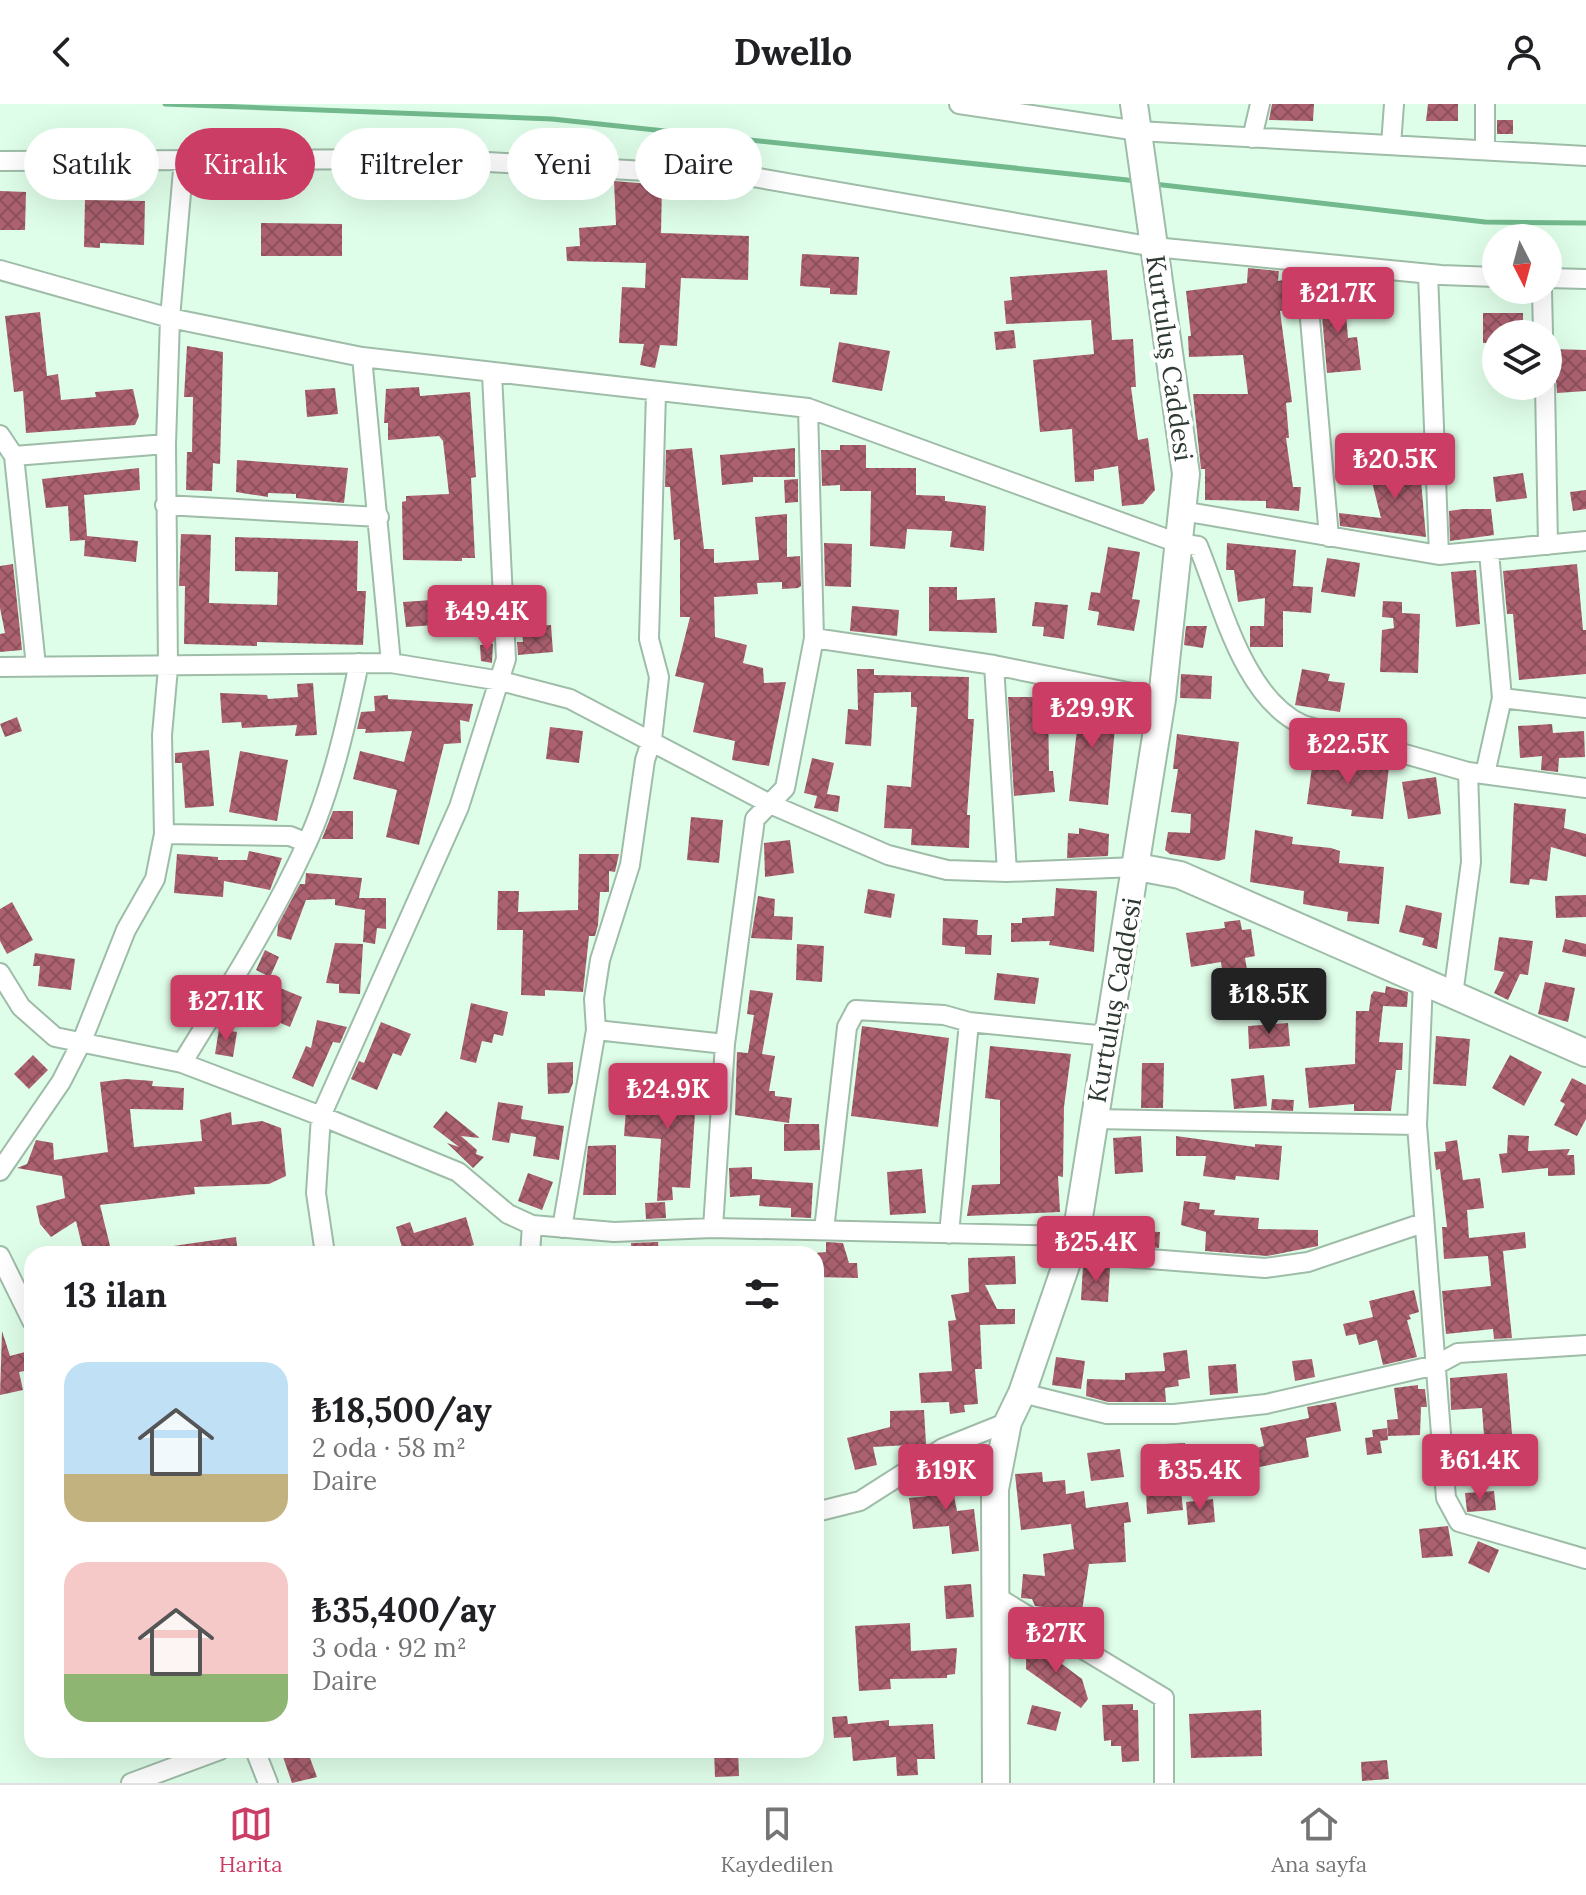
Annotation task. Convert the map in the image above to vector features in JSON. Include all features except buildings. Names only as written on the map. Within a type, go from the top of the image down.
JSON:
[{"type":"main road","name":"Kurtuluş Caddesi","points":[[996,1783],[995,1489],[1008,1422],[1022,1393],[1075,1245],[1162,699],[1186,474],[1134,104]]},
{"type":"main road","points":[[1137,867],[1180,875],[1586,1053]]},
{"type":"street","points":[[959,104],[1139,141],[1252,138],[1586,156]]},
{"type":"street","points":[[1252,138],[1260,104]]},
{"type":"street","points":[[1391,145],[1394,104]]},
{"type":"street","points":[[1485,104],[1485,150]]},
{"type":"street","points":[[0,161],[175,159]]},
{"type":"street","points":[[315,159],[433,159],[753,177],[1154,247],[1428,274],[1482,276]]},
{"type":"street","points":[[0,1171],[61,1082],[82,1041],[126,930],[155,879],[164,834],[162,735],[168,668],[166,444],[170,318],[180,200]]},
{"type":"street","points":[[1305,262],[1329,537]]},
{"type":"street","points":[[0,270],[170,318],[362,357],[808,408],[1178,543],[1198,546],[1256,685],[1282,715],[1303,725],[1476,773],[1586,788]]},
{"type":"street","points":[[1428,274],[1439,555]]},
{"type":"street","points":[[1562,278],[1586,279]]},
{"type":"street","points":[[362,357],[391,663]]},
{"type":"street","points":[[324,1246],[316,1193],[321,1116],[459,807],[506,659],[492,374]]},
{"type":"street","points":[[562,1228],[596,1030],[594,999],[600,960],[630,865],[645,760],[652,739],[659,677],[649,639],[656,393]]},
{"type":"street","points":[[1545,400],[1548,545]]},
{"type":"street","points":[[713,1228],[725,1044],[755,819],[785,788],[814,638],[808,408]]},
{"type":"street","points":[[0,435],[14,456],[36,666]]},
{"type":"street","points":[[14,456],[166,444]]},
{"type":"street","points":[[165,505],[379,517]]},
{"type":"street","points":[[1182,511],[1439,555],[1586,541]]},
{"type":"street","points":[[1453,995],[1471,862],[1476,773],[1502,698],[1489,552]]},
{"type":"street","points":[[814,638],[994,665],[1162,699]]},
{"type":"street","points":[[182,1063],[255,944],[307,843],[332,766],[359,663]]},
{"type":"street","points":[[0,667],[168,668],[391,663],[501,681],[570,699],[652,739],[770,804],[888,855],[947,870],[1007,872],[1137,867]]},
{"type":"street","points":[[994,665],[1007,872]]},
{"type":"street","points":[[1502,698],[1586,708]]},
{"type":"street","points":[[164,834],[290,836],[307,843]]},
{"type":"street","points":[[0,973],[21,1007],[55,1037],[182,1063],[321,1116],[458,1172],[508,1214],[532,1225],[614,1232],[713,1228],[949,1234],[1075,1245],[1265,1268],[1308,1262],[1423,1223]]},
{"type":"street","points":[[1423,982],[1417,1125],[1446,1498],[1459,1522],[1586,1559]]},
{"type":"street","points":[[824,1230],[847,1027],[856,1010],[944,1015],[969,1022],[1107,1036]]},
{"type":"street","points":[[949,1234],[969,1022]]},
{"type":"street","points":[[596,1030],[725,1044]]},
{"type":"street","points":[[1094,1119],[1417,1125]]},
{"type":"street","points":[[531,1246],[532,1225]]},
{"type":"street","points":[[0,1256],[24,1305]]},
{"type":"street","points":[[1022,1393],[1107,1414],[1174,1414],[1266,1404],[1436,1365],[1458,1353],[1586,1345]]},
{"type":"street","points":[[824,1510],[860,1501],[943,1448],[1008,1422]]},
{"type":"street","points":[[995,1596],[1164,1698],[1164,1783]]},
{"type":"street","points":[[131,1783],[198,1758]]},
{"type":"street","points":[[258,1758],[268,1783]]},
{"type":"waterway","points":[[165,104],[552,119],[1137,181]]},
{"type":"waterway","points":[[1154,184],[1485,222],[1586,223]]}]
